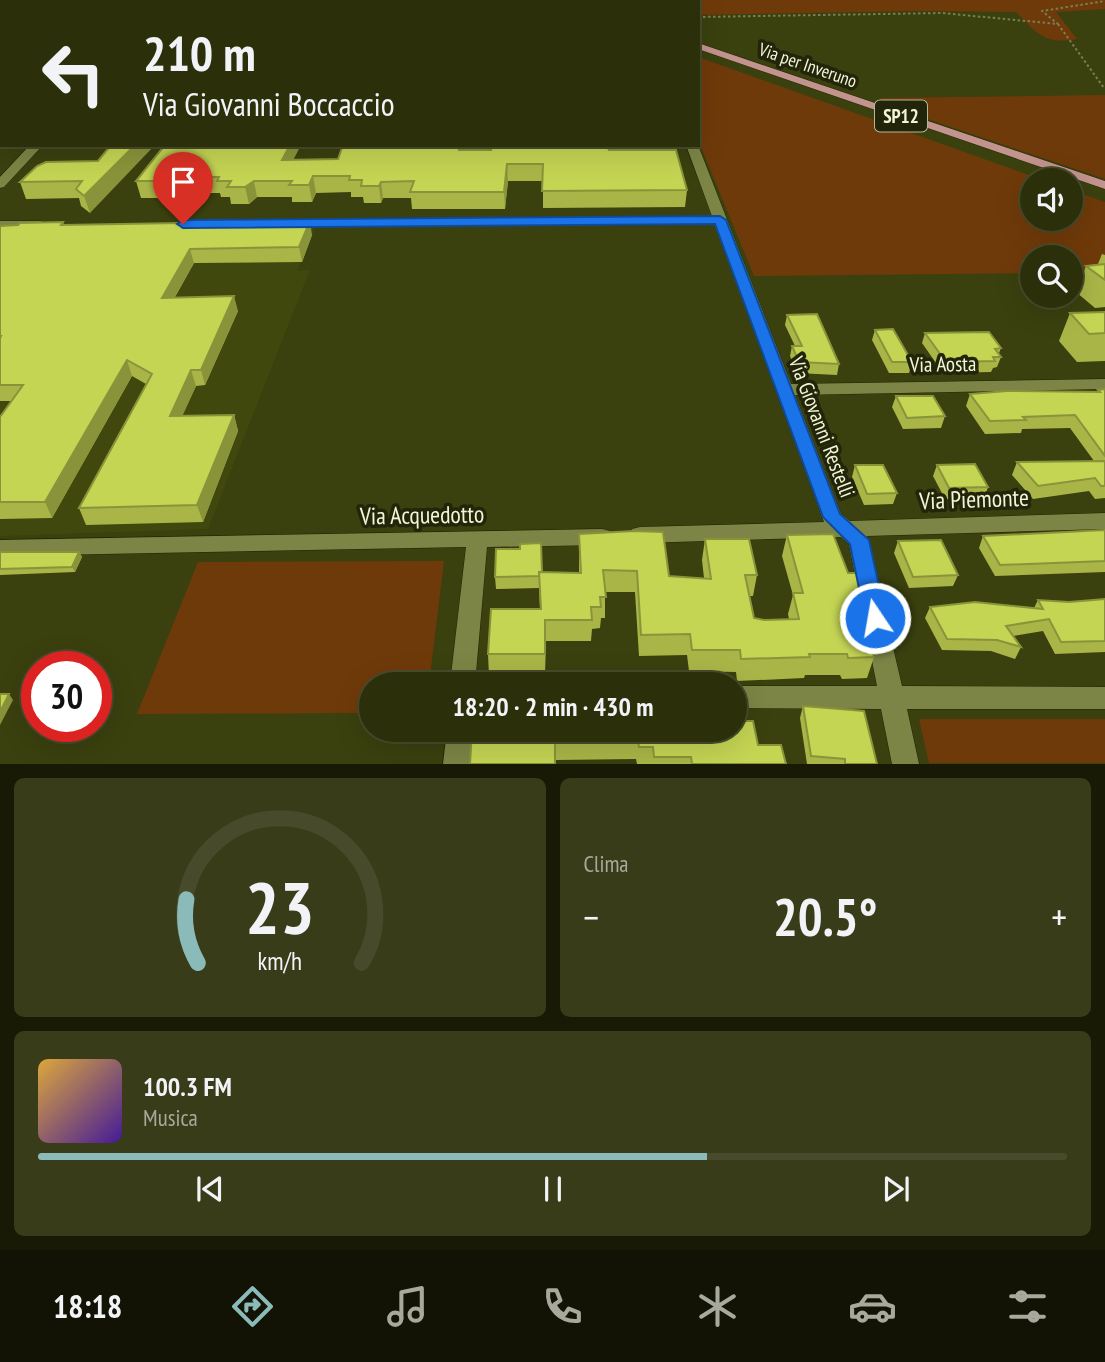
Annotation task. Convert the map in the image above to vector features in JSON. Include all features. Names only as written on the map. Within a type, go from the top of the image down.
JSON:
[{"type":"main road","name":"Via per Inveruno","points":[[700,47],[1105,185]]},
{"type":"main road","name":"Via per Inveruno","points":[[700,53],[1025,168]]},
{"type":"main road","points":[[1083,188],[1105,196]]},
{"type":"street","points":[[0,184],[35,147]]},
{"type":"street","name":"Via Giovanni Restelli","points":[[693,147],[832,517],[859,540],[906,764]]},
{"type":"street","points":[[271,224],[720,220]]},
{"type":"street","points":[[0,225],[53,225]]},
{"type":"street","name":"Via Aosta","points":[[783,390],[1105,384]]},
{"type":"street","name":"Via Piemonte","points":[[845,529],[1105,521]]},
{"type":"street","name":"Via Acquedotto","points":[[0,548],[477,541],[845,529]]},
{"type":"street","points":[[464,672],[477,541]]},
{"type":"street","points":[[747,697],[1105,698]]},
{"type":"street","points":[[457,764],[459,742]]},
{"type":"path","points":[[1104,88],[1058,24],[1042,11],[1105,1]]},
{"type":"path","points":[[700,17],[942,13],[1058,24]]},
{"type":"shaded area","points":[[700,0],[1105,0],[1105,9],[1056,12],[1077,39],[1066,40],[1042,36],[1016,12],[700,15]]},
{"type":"shaded area","points":[[700,58],[1020,172],[1020,231],[1083,231],[1083,194],[1105,202],[1105,272],[1083,273],[1083,245],[1020,245],[1020,273],[754,276],[700,145]]},
{"type":"shaded area","points":[[1105,95],[1105,179],[1083,172],[1083,168],[1072,168],[889,106],[880,98]]},
{"type":"shaded area","points":[[316,227],[297,271],[310,270],[208,529],[0,536],[0,231]]},
{"type":"shaded area","points":[[444,561],[430,672],[359,672],[359,713],[137,714],[198,562]]},
{"type":"shaded area","points":[[919,719],[1105,719],[1105,763],[929,763]]},
{"type":"building","points":[[109,147],[133,147],[84,196],[76,189],[82,181],[20,182],[37,166],[46,162],[98,161]]},
{"type":"building","points":[[163,147],[289,147],[282,160],[338,159],[342,147],[460,147],[459,150],[491,150],[492,147],[596,147],[609,150],[676,150],[687,190],[542,191],[543,164],[507,164],[504,192],[410,192],[414,181],[381,182],[379,186],[361,186],[362,180],[349,180],[350,176],[313,176],[309,185],[289,185],[292,181],[254,181],[245,187],[227,187],[231,181],[217,181],[219,177],[136,181]]},
{"type":"building","points":[[310,221],[299,247],[190,249],[162,298],[234,296],[201,370],[191,370],[170,416],[234,415],[197,505],[79,508],[152,374],[127,360],[45,502],[0,502],[0,417],[23,385],[0,385],[0,226],[63,222],[61,225]]},
{"type":"building","points":[[1105,264],[1105,280],[1086,266]]},
{"type":"building","points":[[1105,312],[1105,333],[1089,334],[1070,313]]},
{"type":"building","points":[[817,314],[839,364],[799,362],[792,346],[802,346],[787,315]]},
{"type":"building","points":[[893,329],[912,362],[892,362],[875,330]]},
{"type":"building","points":[[989,332],[1001,348],[995,349],[1001,357],[993,357],[995,361],[946,362],[925,333]]},
{"type":"building","points":[[1105,389],[1105,456],[1075,415],[990,421],[970,394],[1007,391],[1100,392],[1098,390]]},
{"type":"building","points":[[896,396],[933,396],[945,416],[907,418]]},
{"type":"building","points":[[1105,461],[1105,486],[1101,486],[1095,478],[1038,486],[1017,462]]},
{"type":"building","points":[[975,464],[988,487],[949,488],[937,465]]},
{"type":"building","points":[[855,465],[883,465],[897,493],[867,494]]},
{"type":"building","points":[[1105,530],[1105,561],[1000,565],[983,536]]},
{"type":"building","points":[[663,532],[669,576],[711,579],[705,539],[749,539],[757,575],[745,575],[754,618],[764,620],[799,619],[793,593],[803,593],[787,535],[833,534],[848,573],[857,573],[874,657],[848,658],[847,654],[809,654],[810,657],[741,659],[740,650],[692,650],[690,634],[641,635],[637,571],[603,570],[606,597],[600,597],[601,607],[591,607],[592,620],[545,620],[545,654],[488,654],[491,609],[541,609],[539,572],[581,573],[579,534]]},
{"type":"building","points":[[941,540],[958,575],[913,577],[898,541]]},
{"type":"building","points":[[541,543],[542,572],[539,572],[539,576],[495,577],[496,549],[520,549],[520,544]]},
{"type":"building","points":[[0,552],[79,552],[72,567],[0,569]]},
{"type":"building","points":[[1105,599],[1105,641],[1061,642],[1049,619],[1006,626],[1021,647],[997,640],[947,639],[930,607],[975,602],[1043,609],[1038,600],[1069,602]]},
{"type":"building","points":[[0,694],[9,694],[0,712]]},
{"type":"building","points":[[803,706],[864,711],[877,764],[845,764],[845,759],[811,756]]},
{"type":"building","points":[[747,721],[753,721],[758,745],[781,745],[786,764],[692,764],[691,757],[654,757],[653,747],[639,747],[638,742],[747,742]]},
{"type":"building","points":[[471,742],[555,742],[555,764],[470,764]]},
{"type":"route","points":[[183,224],[720,220],[832,517],[859,540],[875,618]]}]
